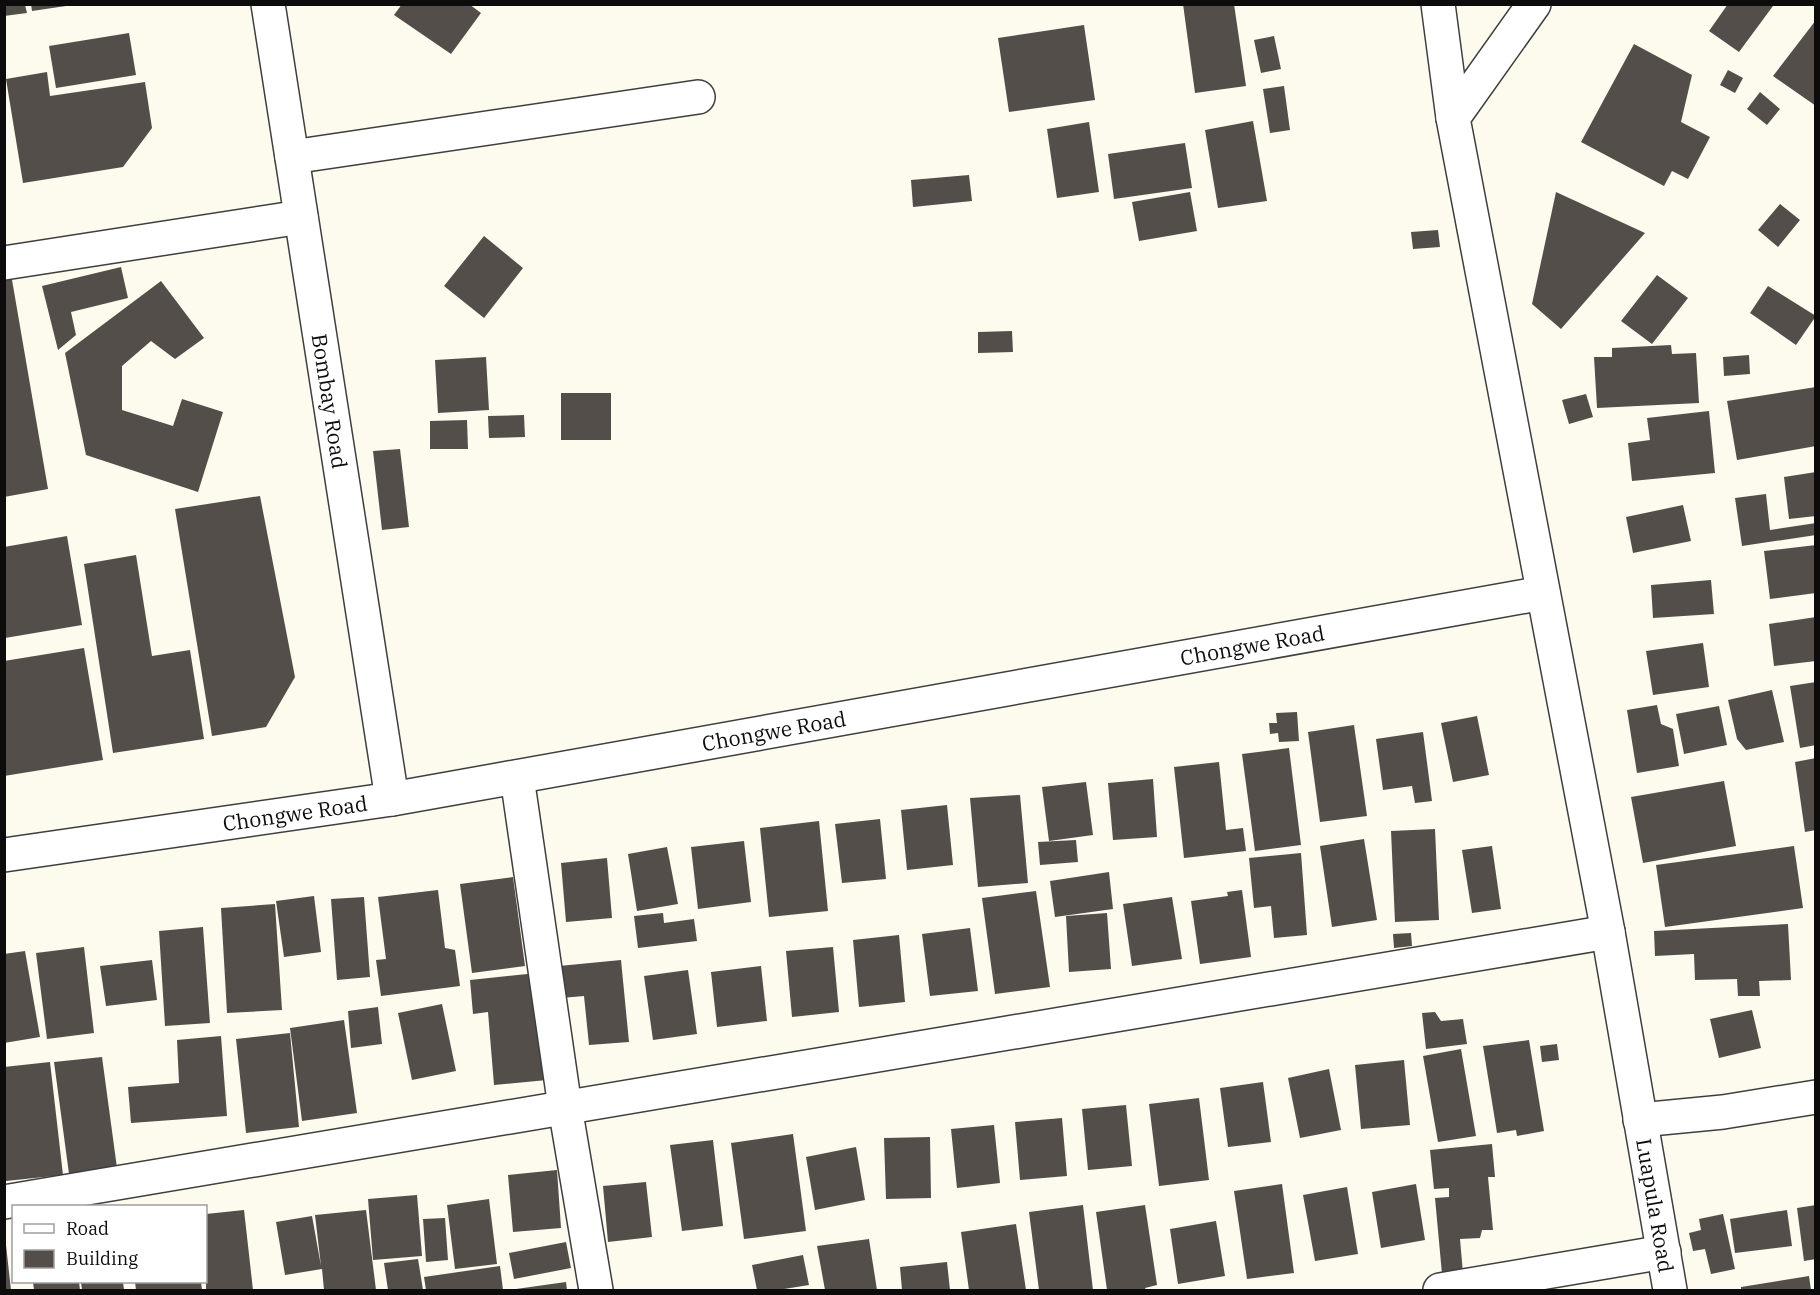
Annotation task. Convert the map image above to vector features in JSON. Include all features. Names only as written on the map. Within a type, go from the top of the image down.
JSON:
[{"type":"street","name":"Bombay Road","points":[[268,4],[392,799]]},
{"type":"street","name":"Luapula Road","points":[[1438,4],[1453,118],[1608,932],[1670,1290]]},
{"type":"street","points":[[1453,118],[1534,4]]},
{"type":"street","points":[[292,157],[699,97]]},
{"type":"street","points":[[4,263],[301,217]]},
{"type":"street","name":"Chongwe Road","points":[[4,855],[392,799],[1543,593]]},
{"type":"street","points":[[517,777],[565,1107],[596,1290]]},
{"type":"street","points":[[4,1202],[1608,932]]},
{"type":"street","points":[[1640,1120],[1723,1112],[1815,1097]]},
{"type":"street","points":[[1440,1290],[1664,1252]]},
{"type":"building","points":[[31,4],[66,4],[66,6],[32,11]]},
{"type":"building","points":[[402,4],[469,4],[481,13],[451,54],[394,15]]},
{"type":"building","points":[[1183,4],[1234,4],[1246,86],[1195,93]]},
{"type":"building","points":[[1728,4],[1770,4],[1773,6],[1739,52],[1709,31]]},
{"type":"building","points":[[4,5],[25,5],[27,13],[4,16]]},
{"type":"building","points":[[1816,20],[1816,106],[1773,76]]},
{"type":"building","points":[[1084,25],[1095,100],[1009,112],[998,38]]},
{"type":"building","points":[[129,33],[136,75],[56,88],[49,46]]},
{"type":"building","points":[[1274,36],[1281,69],[1261,73],[1254,40]]},
{"type":"building","points":[[1634,44],[1692,75],[1681,122],[1710,137],[1688,179],[1672,171],[1664,186],[1581,142]]},
{"type":"building","points":[[1728,70],[1743,78],[1735,93],[1720,85]]},
{"type":"building","points":[[47,72],[50,96],[145,82],[152,128],[123,167],[23,183],[6,79]]},
{"type":"building","points":[[1284,86],[1290,130],[1270,133],[1263,89]]},
{"type":"building","points":[[1760,92],[1780,109],[1767,125],[1747,109]]},
{"type":"building","points":[[1253,121],[1267,201],[1218,208],[1205,130]]},
{"type":"building","points":[[1089,122],[1099,192],[1057,198],[1047,129]]},
{"type":"building","points":[[1185,143],[1192,188],[1114,199],[1108,154]]},
{"type":"building","points":[[969,175],[972,201],[913,207],[911,180]]},
{"type":"building","points":[[1190,192],[1197,231],[1139,241],[1132,202]]},
{"type":"building","points":[[1556,192],[1645,233],[1561,329],[1532,304]]},
{"type":"building","points":[[1780,204],[1800,220],[1778,247],[1758,230]]},
{"type":"building","points":[[1438,230],[1440,247],[1413,249],[1411,232]]},
{"type":"building","points":[[484,236],[523,268],[484,318],[444,286]]},
{"type":"building","points":[[121,267],[128,298],[71,312],[76,335],[58,350],[42,286]]},
{"type":"building","points":[[11,274],[48,489],[4,497],[4,275]]},
{"type":"building","points":[[1657,275],[1688,298],[1652,344],[1621,321]]},
{"type":"building","points":[[161,281],[204,338],[175,359],[151,341],[122,366],[122,410],[173,426],[182,399],[223,412],[198,492],[86,455],[65,353]]},
{"type":"building","points":[[1768,286],[1816,316],[1796,345],[1750,313]]},
{"type":"building","points":[[1012,331],[1013,352],[978,353],[978,332]]},
{"type":"building","points":[[1671,345],[1672,354],[1696,353],[1699,403],[1597,408],[1594,357],[1612,357],[1612,348]]},
{"type":"building","points":[[1749,355],[1750,374],[1724,376],[1723,357]]},
{"type":"building","points":[[486,357],[489,410],[438,413],[435,360]]},
{"type":"building","points":[[1816,387],[1816,446],[1737,460],[1727,401]]},
{"type":"building","points":[[561,393],[611,393],[611,440],[561,440]]},
{"type":"building","points":[[1586,394],[1593,417],[1569,424],[1562,400]]},
{"type":"building","points":[[1709,411],[1715,473],[1632,481],[1628,443],[1650,440],[1647,418]]},
{"type":"building","points":[[524,415],[525,437],[489,438],[488,416]]},
{"type":"building","points":[[467,420],[468,449],[430,449],[430,421]]},
{"type":"building","points":[[400,449],[409,527],[382,530],[373,451]]},
{"type":"building","points":[[1816,472],[1816,516],[1789,519],[1784,477]]},
{"type":"building","points":[[1766,494],[1770,530],[1816,523],[1816,535],[1742,546],[1735,498]]},
{"type":"building","points":[[260,496],[295,677],[266,727],[212,736],[175,509]]},
{"type":"building","points":[[1683,505],[1691,541],[1633,553],[1626,517]]},
{"type":"building","points":[[67,536],[82,625],[5,638],[4,547]]},
{"type":"building","points":[[1816,545],[1816,593],[1770,599],[1764,551]]},
{"type":"building","points":[[136,555],[152,656],[190,650],[204,739],[113,753],[84,564]]},
{"type":"building","points":[[1711,580],[1714,614],[1653,618],[1651,585]]},
{"type":"building","points":[[1816,617],[1816,661],[1774,666],[1769,624]]},
{"type":"building","points":[[1703,643],[1709,687],[1653,695],[1646,651]]},
{"type":"building","points":[[84,648],[103,760],[4,776],[4,661]]},
{"type":"building","points":[[1816,682],[1816,745],[1800,748],[1790,686]]},
{"type":"building","points":[[1772,690],[1784,742],[1746,750],[1737,739],[1728,700]]},
{"type":"building","points":[[1657,705],[1661,724],[1673,729],[1679,766],[1637,773],[1627,710]]},
{"type":"building","points":[[1719,706],[1727,745],[1684,754],[1676,714]]},
{"type":"building","points":[[1297,712],[1299,741],[1279,742],[1278,733],[1270,734],[1269,723],[1277,723],[1276,713]]},
{"type":"building","points":[[1477,716],[1489,775],[1453,782],[1441,723]]},
{"type":"building","points":[[1354,725],[1367,816],[1320,822],[1308,732]]},
{"type":"building","points":[[1423,732],[1432,801],[1415,803],[1412,786],[1383,790],[1376,739]]},
{"type":"building","points":[[1289,748],[1301,845],[1255,851],[1242,754]]},
{"type":"building","points":[[1816,758],[1816,830],[1805,832],[1795,762]]},
{"type":"building","points":[[1219,762],[1226,830],[1243,828],[1246,851],[1184,858],[1174,767]]},
{"type":"building","points":[[1153,779],[1157,837],[1113,840],[1108,783]]},
{"type":"building","points":[[1724,781],[1736,846],[1643,863],[1631,797]]},
{"type":"building","points":[[1086,782],[1093,835],[1049,841],[1042,787]]},
{"type":"building","points":[[1020,795],[1028,883],[978,887],[970,798]]},
{"type":"building","points":[[947,805],[953,865],[907,870],[901,810]]},
{"type":"building","points":[[880,819],[886,879],[842,883],[835,824]]},
{"type":"building","points":[[819,821],[828,911],[769,917],[760,828]]},
{"type":"building","points":[[1435,829],[1439,920],[1395,922],[1391,831]]},
{"type":"building","points":[[1364,839],[1377,920],[1332,927],[1320,846]]},
{"type":"building","points":[[1076,840],[1078,862],[1040,865],[1038,842]]},
{"type":"building","points":[[744,841],[751,902],[698,909],[691,847]]},
{"type":"building","points":[[1492,846],[1501,909],[1472,913],[1462,850]]},
{"type":"building","points":[[1794,846],[1803,908],[1665,927],[1656,865]]},
{"type":"building","points":[[667,847],[678,904],[637,911],[628,854]]},
{"type":"building","points":[[1301,853],[1307,935],[1274,938],[1271,906],[1254,908],[1249,858]]},
{"type":"building","points":[[607,858],[612,918],[566,922],[561,863]]},
{"type":"building","points":[[1109,872],[1113,909],[1055,917],[1050,881]]},
{"type":"building","points":[[513,877],[525,966],[472,973],[460,884]]},
{"type":"building","points":[[438,890],[445,948],[455,950],[460,986],[381,996],[376,960],[386,959],[378,897]]},
{"type":"building","points":[[1242,890],[1251,957],[1200,964],[1191,901],[1228,896],[1227,892]]},
{"type":"building","points":[[1036,891],[1050,987],[995,994],[982,898]]},
{"type":"building","points":[[314,896],[321,952],[284,957],[276,901]]},
{"type":"building","points":[[364,897],[370,977],[337,980],[331,899]]},
{"type":"building","points":[[1172,897],[1182,959],[1132,966],[1123,904]]},
{"type":"building","points":[[275,904],[282,1010],[227,1013],[221,908]]},
{"type":"building","points":[[663,913],[664,923],[694,919],[697,941],[638,948],[634,916]]},
{"type":"building","points":[[1107,913],[1111,969],[1069,972],[1066,916]]},
{"type":"building","points":[[1788,924],[1791,980],[1759,981],[1760,996],[1738,996],[1737,979],[1695,980],[1694,954],[1655,956],[1654,931]]},
{"type":"building","points":[[203,927],[210,1023],[165,1026],[159,931]]},
{"type":"building","points":[[970,928],[978,991],[930,996],[922,934]]},
{"type":"building","points":[[1411,933],[1412,946],[1394,948],[1393,934]]},
{"type":"building","points":[[899,935],[905,1002],[859,1007],[853,940]]},
{"type":"building","points":[[84,947],[94,1033],[47,1039],[36,953]]},
{"type":"building","points":[[833,947],[839,1012],[792,1017],[786,951]]},
{"type":"building","points":[[25,951],[40,1037],[4,1043],[4,954]]},
{"type":"building","points":[[152,960],[157,1000],[106,1006],[100,966]]},
{"type":"building","points":[[621,960],[629,1042],[589,1045],[584,996],[561,998],[559,966]]},
{"type":"building","points":[[761,966],[767,1021],[717,1027],[711,972]]},
{"type":"building","points":[[688,970],[697,1034],[653,1040],[644,976]]},
{"type":"building","points":[[537,973],[547,1080],[494,1085],[488,1012],[473,1014],[470,980]]},
{"type":"building","points":[[442,1004],[456,1071],[412,1080],[398,1013]]},
{"type":"building","points":[[378,1007],[382,1044],[351,1048],[348,1011]]},
{"type":"building","points":[[1752,1010],[1761,1048],[1719,1058],[1710,1019]]},
{"type":"building","points":[[1435,1012],[1441,1021],[1463,1019],[1467,1044],[1426,1049],[1422,1013]]},
{"type":"building","points":[[344,1020],[357,1113],[302,1121],[290,1028]]},
{"type":"building","points":[[290,1033],[299,1127],[246,1133],[236,1039]]},
{"type":"building","points":[[221,1036],[227,1116],[131,1123],[128,1087],[179,1083],[177,1040]]},
{"type":"building","points":[[1529,1040],[1544,1131],[1517,1136],[1516,1130],[1497,1133],[1483,1046]]},
{"type":"building","points":[[1557,1044],[1559,1060],[1542,1062],[1540,1046]]},
{"type":"building","points":[[1461,1049],[1476,1136],[1438,1142],[1423,1056]]},
{"type":"building","points":[[102,1057],[117,1168],[69,1174],[54,1062]]},
{"type":"building","points":[[1404,1060],[1410,1125],[1361,1129],[1355,1065]]},
{"type":"building","points":[[50,1062],[63,1175],[6,1181],[4,1067]]},
{"type":"building","points":[[1329,1069],[1341,1130],[1300,1138],[1288,1078]]},
{"type":"building","points":[[1263,1082],[1271,1142],[1228,1147],[1220,1088]]},
{"type":"building","points":[[1199,1098],[1209,1180],[1159,1186],[1149,1104]]},
{"type":"building","points":[[1126,1105],[1132,1166],[1088,1170],[1082,1109]]},
{"type":"building","points":[[1062,1118],[1067,1176],[1020,1180],[1015,1122]]},
{"type":"building","points":[[994,1125],[1000,1183],[957,1188],[951,1129]]},
{"type":"building","points":[[793,1134],[806,1231],[744,1239],[731,1143]]},
{"type":"building","points":[[930,1137],[931,1198],[886,1199],[884,1138]]},
{"type":"building","points":[[713,1140],[723,1226],[682,1231],[670,1145]]},
{"type":"building","points":[[1492,1144],[1495,1177],[1488,1177],[1493,1230],[1482,1230],[1480,1238],[1460,1239],[1463,1273],[1442,1274],[1435,1198],[1449,1197],[1449,1188],[1434,1189],[1430,1150]]},
{"type":"building","points":[[856,1147],[865,1200],[815,1210],[806,1157]]},
{"type":"building","points":[[557,1170],[561,1228],[513,1232],[508,1175]]},
{"type":"building","points":[[646,1182],[652,1237],[608,1242],[603,1186]]},
{"type":"building","points":[[1282,1184],[1294,1273],[1247,1279],[1234,1191]]},
{"type":"building","points":[[1416,1184],[1425,1240],[1381,1248],[1372,1192]]},
{"type":"building","points":[[1347,1187],[1358,1254],[1315,1261],[1303,1195]]},
{"type":"building","points":[[417,1195],[422,1256],[373,1260],[368,1199]]},
{"type":"building","points":[[489,1199],[497,1264],[455,1269],[447,1205]]},
{"type":"building","points":[[1083,1205],[1093,1290],[1039,1290],[1029,1212]]},
{"type":"building","points":[[1145,1205],[1157,1285],[1145,1288],[1146,1290],[1107,1290],[1096,1212]]},
{"type":"building","points":[[1816,1205],[1816,1259],[1804,1261],[1797,1208]]},
{"type":"building","points":[[244,1210],[253,1290],[206,1290],[207,1214]]},
{"type":"building","points":[[366,1210],[376,1290],[324,1290],[322,1269],[285,1275],[276,1222],[312,1216],[321,1266],[315,1215]]},
{"type":"building","points":[[1787,1210],[1792,1246],[1735,1253],[1730,1219]]},
{"type":"building","points":[[1723,1214],[1735,1269],[1711,1274],[1705,1249],[1693,1251],[1689,1233],[1701,1230],[1699,1219]]},
{"type":"building","points":[[445,1218],[448,1260],[426,1262],[423,1219]]},
{"type":"building","points":[[1216,1221],[1225,1276],[1178,1284],[1170,1229]]},
{"type":"building","points":[[1016,1224],[1026,1290],[969,1290],[961,1232]]},
{"type":"building","points":[[869,1239],[877,1290],[825,1290],[817,1246]]},
{"type":"building","points":[[566,1242],[571,1268],[514,1279],[509,1253]]},
{"type":"building","points":[[6,1245],[11,1290],[4,1290],[4,1246]]},
{"type":"building","points":[[803,1255],[809,1285],[778,1290],[757,1290],[752,1265]]},
{"type":"building","points":[[418,1259],[423,1290],[388,1290],[384,1263]]},
{"type":"building","points":[[947,1262],[950,1290],[902,1290],[900,1267]]},
{"type":"building","points":[[500,1266],[503,1290],[426,1290],[424,1277]]},
{"type":"building","points":[[1809,1276],[1811,1290],[1741,1290],[1741,1287]]},
{"type":"building","points":[[566,1282],[567,1290],[516,1289]]},
{"type":"building","points":[[33,1283],[79,1283],[80,1290],[34,1290]]},
{"type":"building","points":[[81,1283],[123,1283],[124,1290],[82,1290]]},
{"type":"building","points":[[135,1283],[201,1283],[202,1290],[136,1290]]}]
